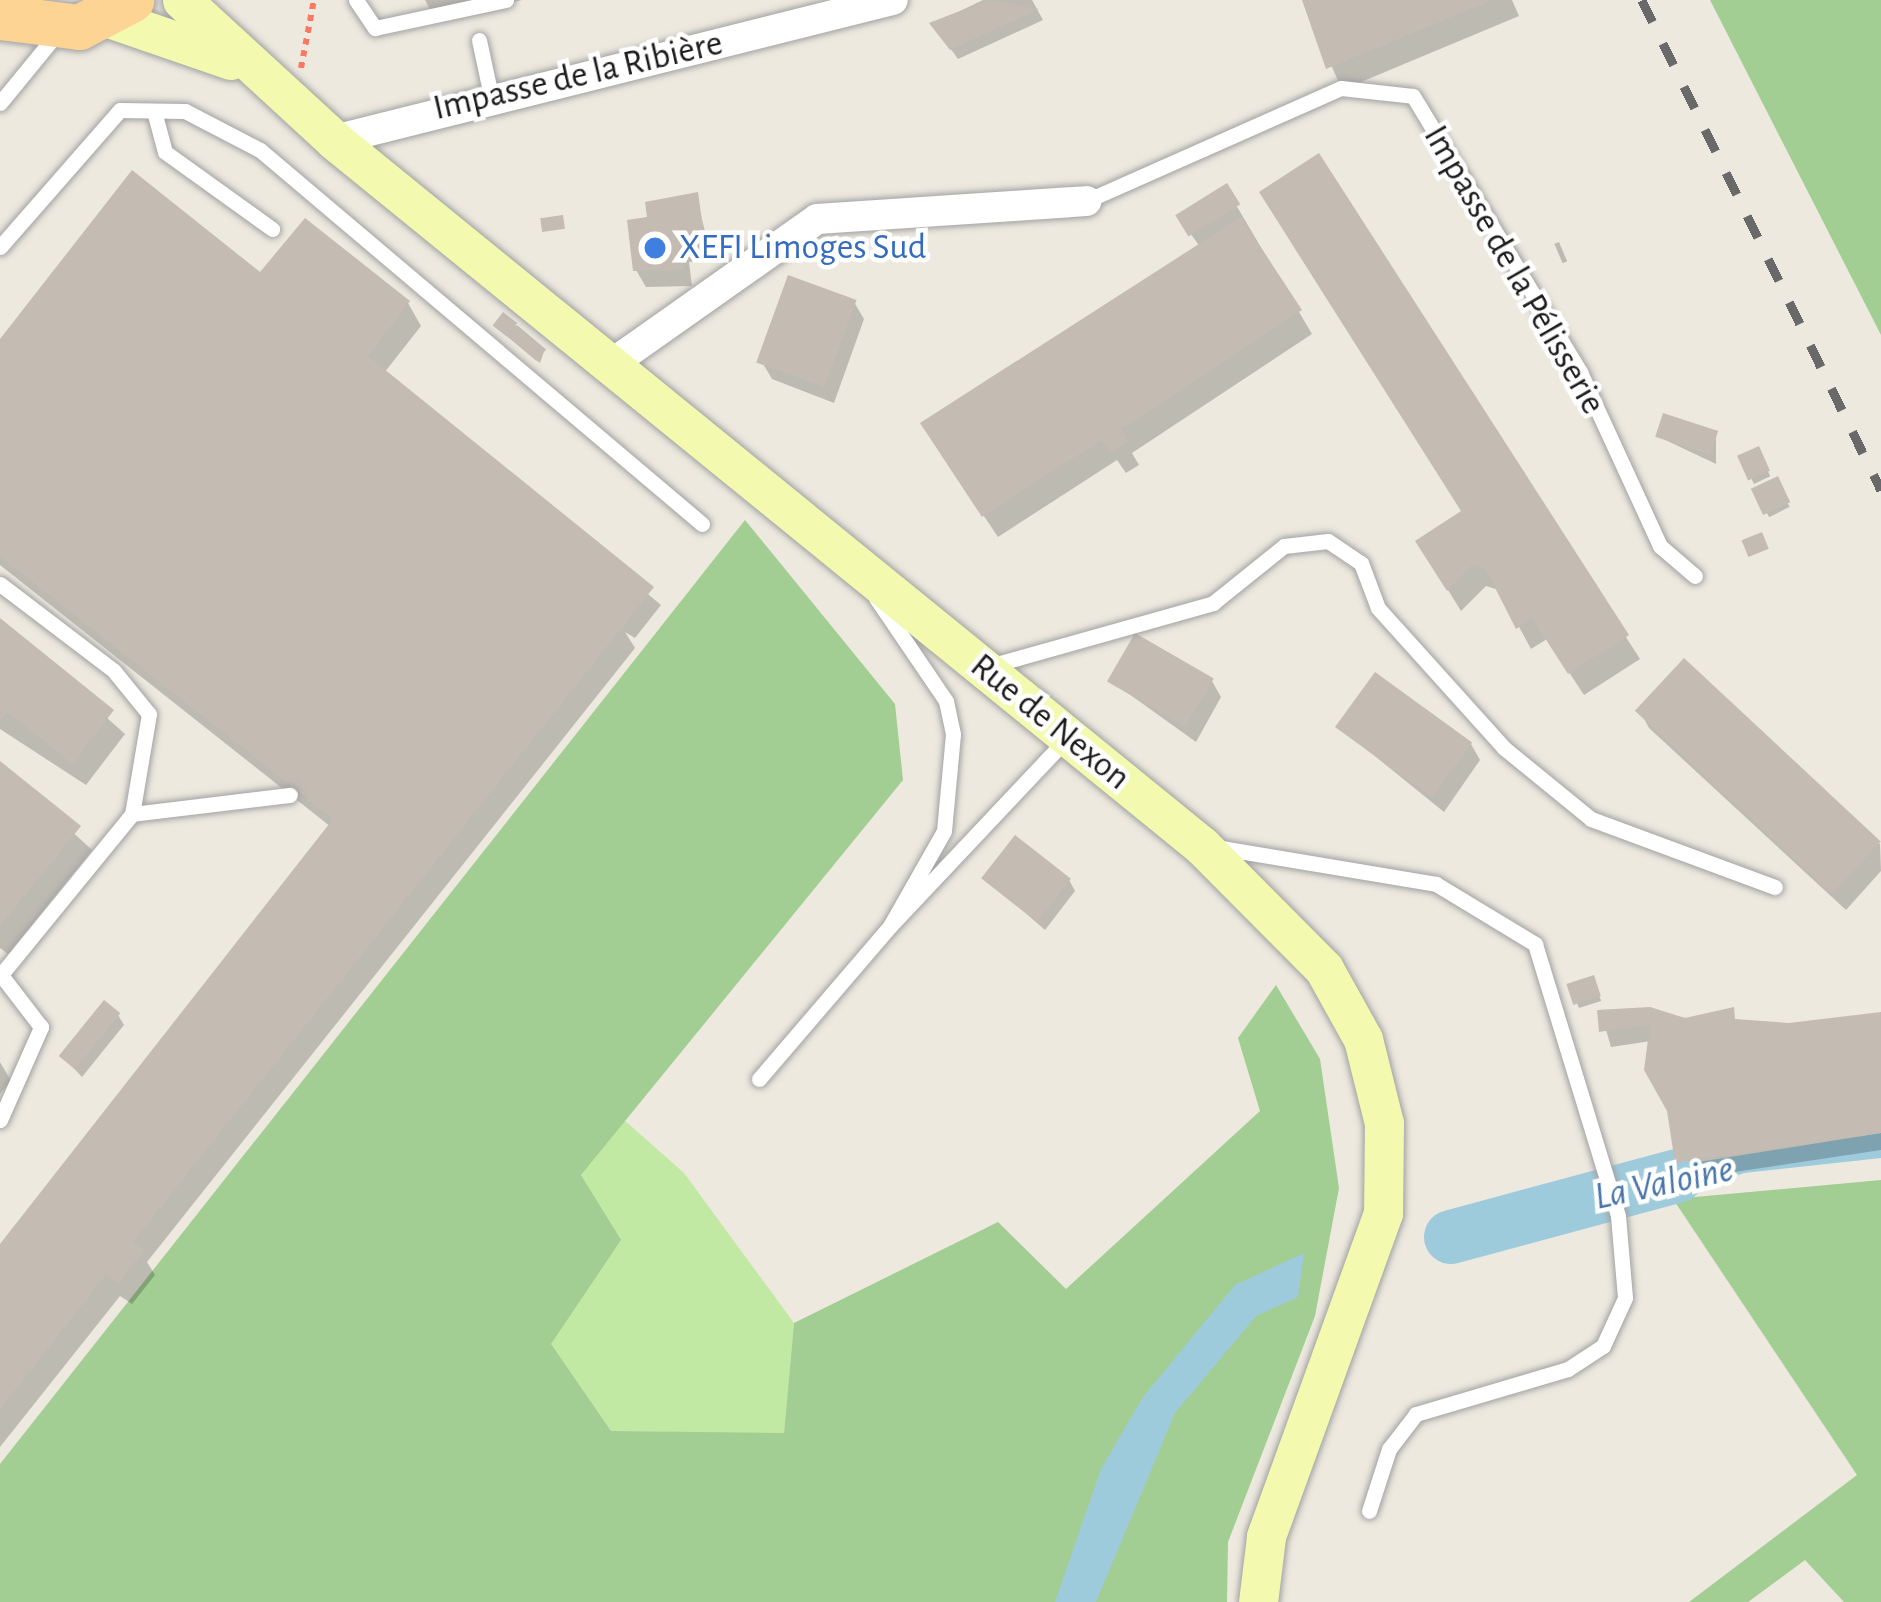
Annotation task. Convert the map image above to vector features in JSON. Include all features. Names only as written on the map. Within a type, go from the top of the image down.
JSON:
[{"type":"main road","name":"Rue de Nexon","points":[[182,0],[247,67],[334,140],[1202,846],[1324,969],[1363,1039],[1384,1123],[1383,1214],[1363,1289],[1282,1490],[1258,1602]]},
{"type":"main road","name":"Rue de Nexon","points":[[118,9],[247,67]]},
{"type":"main road","points":[[0,16],[61,29],[118,9]]},
{"type":"street","name":"Impasse de la Ribière","points":[[334,140],[491,96],[893,0]]},
{"type":"street","name":"Impasse de la Pélisserie","points":[[610,365],[817,219],[1086,201]]},
{"type":"lane","points":[[356,0],[374,28],[506,0]]},
{"type":"lane","points":[[0,104],[61,29]]},
{"type":"lane","points":[[479,40],[491,96]]},
{"type":"lane","name":"Impasse de la Pélisserie","points":[[1086,201],[1341,88],[1413,96],[1580,372],[1660,546],[1695,576]]},
{"type":"lane","points":[[0,247],[120,110],[185,111],[260,150],[702,524]]},
{"type":"lane","points":[[154,111],[165,152],[272,230]]},
{"type":"lane","points":[[983,668],[1214,603],[1284,546],[1328,541],[1361,562],[1378,608],[1504,748],[1591,819],[1775,887]]},
{"type":"lane","points":[[851,561],[946,701],[953,734],[944,831],[890,926]]},
{"type":"lane","points":[[0,584],[114,671],[149,714],[132,814],[3,978],[41,1027],[0,1120]]},
{"type":"lane","points":[[759,1079],[890,926],[1068,737]]},
{"type":"lane","points":[[132,814],[290,795]]},
{"type":"lane","points":[[1202,846],[1436,884],[1508,923],[1535,944],[1618,1216],[1625,1298],[1603,1346],[1568,1369],[1416,1414],[1389,1449],[1370,1511]]},
{"type":"path","points":[[279,94],[308,59],[314,0]]},
{"type":"green space","points":[[1710,0],[1881,0],[1881,335]]},
{"type":"green space","points":[[745,520],[895,704],[903,780],[581,1175],[621,1240],[551,1344],[611,1431],[784,1433],[794,1323],[998,1222],[1066,1289],[1260,1111],[1238,1038],[1276,985],[1320,1059],[1339,1188],[1315,1316],[1228,1542],[1227,1602],[0,1602],[0,1464]]},
{"type":"green space","points":[[623,1119],[684,1173],[794,1323],[784,1434],[611,1431],[550,1344],[620,1241],[581,1175]]},
{"type":"green space","points":[[1881,1180],[1881,1602],[1844,1602],[1805,1560],[1748,1602],[1689,1602],[1857,1475],[1673,1199]]},
{"type":"water","points":[[1881,1133],[1881,1158],[1744,1173],[1673,1199],[1612,1199],[1605,1177]]},
{"type":"water","points":[[1304,1253],[1298,1297],[1256,1316],[1175,1413],[1096,1602],[1055,1602],[1101,1469],[1143,1397],[1235,1285]]},
{"type":"building","points":[[988,0],[1039,9],[950,50],[929,23]]},
{"type":"building","points":[[1302,0],[1492,0],[1326,69]]},
{"type":"building","points":[[1319,153],[1629,635],[1568,674],[1532,618],[1516,629],[1485,568],[1472,565],[1447,591],[1415,541],[1461,511],[1259,192]]},
{"type":"building","points":[[132,170],[260,272],[305,218],[410,301],[368,356],[654,587],[133,1242],[144,1250],[118,1284],[106,1275],[0,1409],[0,1244],[333,819],[0,556],[0,339]]},
{"type":"building","points":[[1227,183],[1240,204],[1189,237],[1175,215]]},
{"type":"building","points":[[698,192],[705,242],[682,246],[684,270],[633,271],[627,220],[647,217],[645,202]]},
{"type":"building","points":[[563,215],[565,229],[542,232],[540,218]]},
{"type":"building","points":[[1241,217],[1302,310],[1121,429],[1128,441],[1111,452],[1101,440],[982,517],[920,423]]},
{"type":"building","points":[[788,275],[857,300],[825,387],[756,362]]},
{"type":"building","points":[[503,312],[517,323],[507,336],[493,325]]},
{"type":"building","points":[[517,325],[546,349],[536,361],[507,336]]},
{"type":"building","points":[[1663,413],[1718,431],[1710,455],[1655,437]]},
{"type":"building","points":[[1759,446],[1770,471],[1748,480],[1737,456]]},
{"type":"building","points":[[1778,476],[1790,502],[1763,515],[1751,489]]},
{"type":"building","points":[[1762,532],[1769,549],[1748,557],[1742,540]]},
{"type":"building","points":[[0,618],[114,710],[72,764],[8,712],[0,720]]},
{"type":"building","points":[[1135,633],[1214,678],[1186,727],[1107,681]]},
{"type":"building","points":[[1684,658],[1881,841],[1832,894],[1635,711]]},
{"type":"building","points":[[1375,672],[1472,743],[1432,798],[1335,727]]},
{"type":"building","points":[[0,761],[81,826],[0,926]]},
{"type":"building","points":[[1015,835],[1071,879],[1037,922],[981,878]]},
{"type":"building","points":[[1594,975],[1601,996],[1573,1005],[1566,984]]},
{"type":"building","points":[[104,1000],[120,1013],[75,1069],[59,1056]]},
{"type":"building","points":[[1650,1007],[1685,1018],[1734,1007],[1735,1019],[1789,1023],[1881,1012],[1881,1133],[1675,1163],[1667,1111],[1644,1070],[1650,1024],[1599,1032],[1597,1010]]},
{"type":"waterway","name":"La Valoine","points":[[1451,1237],[1677,1176]]},
{"type":"railway","points":[[1642,0],[1881,490]]},
{"type":"place","name":"XEFI Limoges Sud","points":[[655,248]]}]
